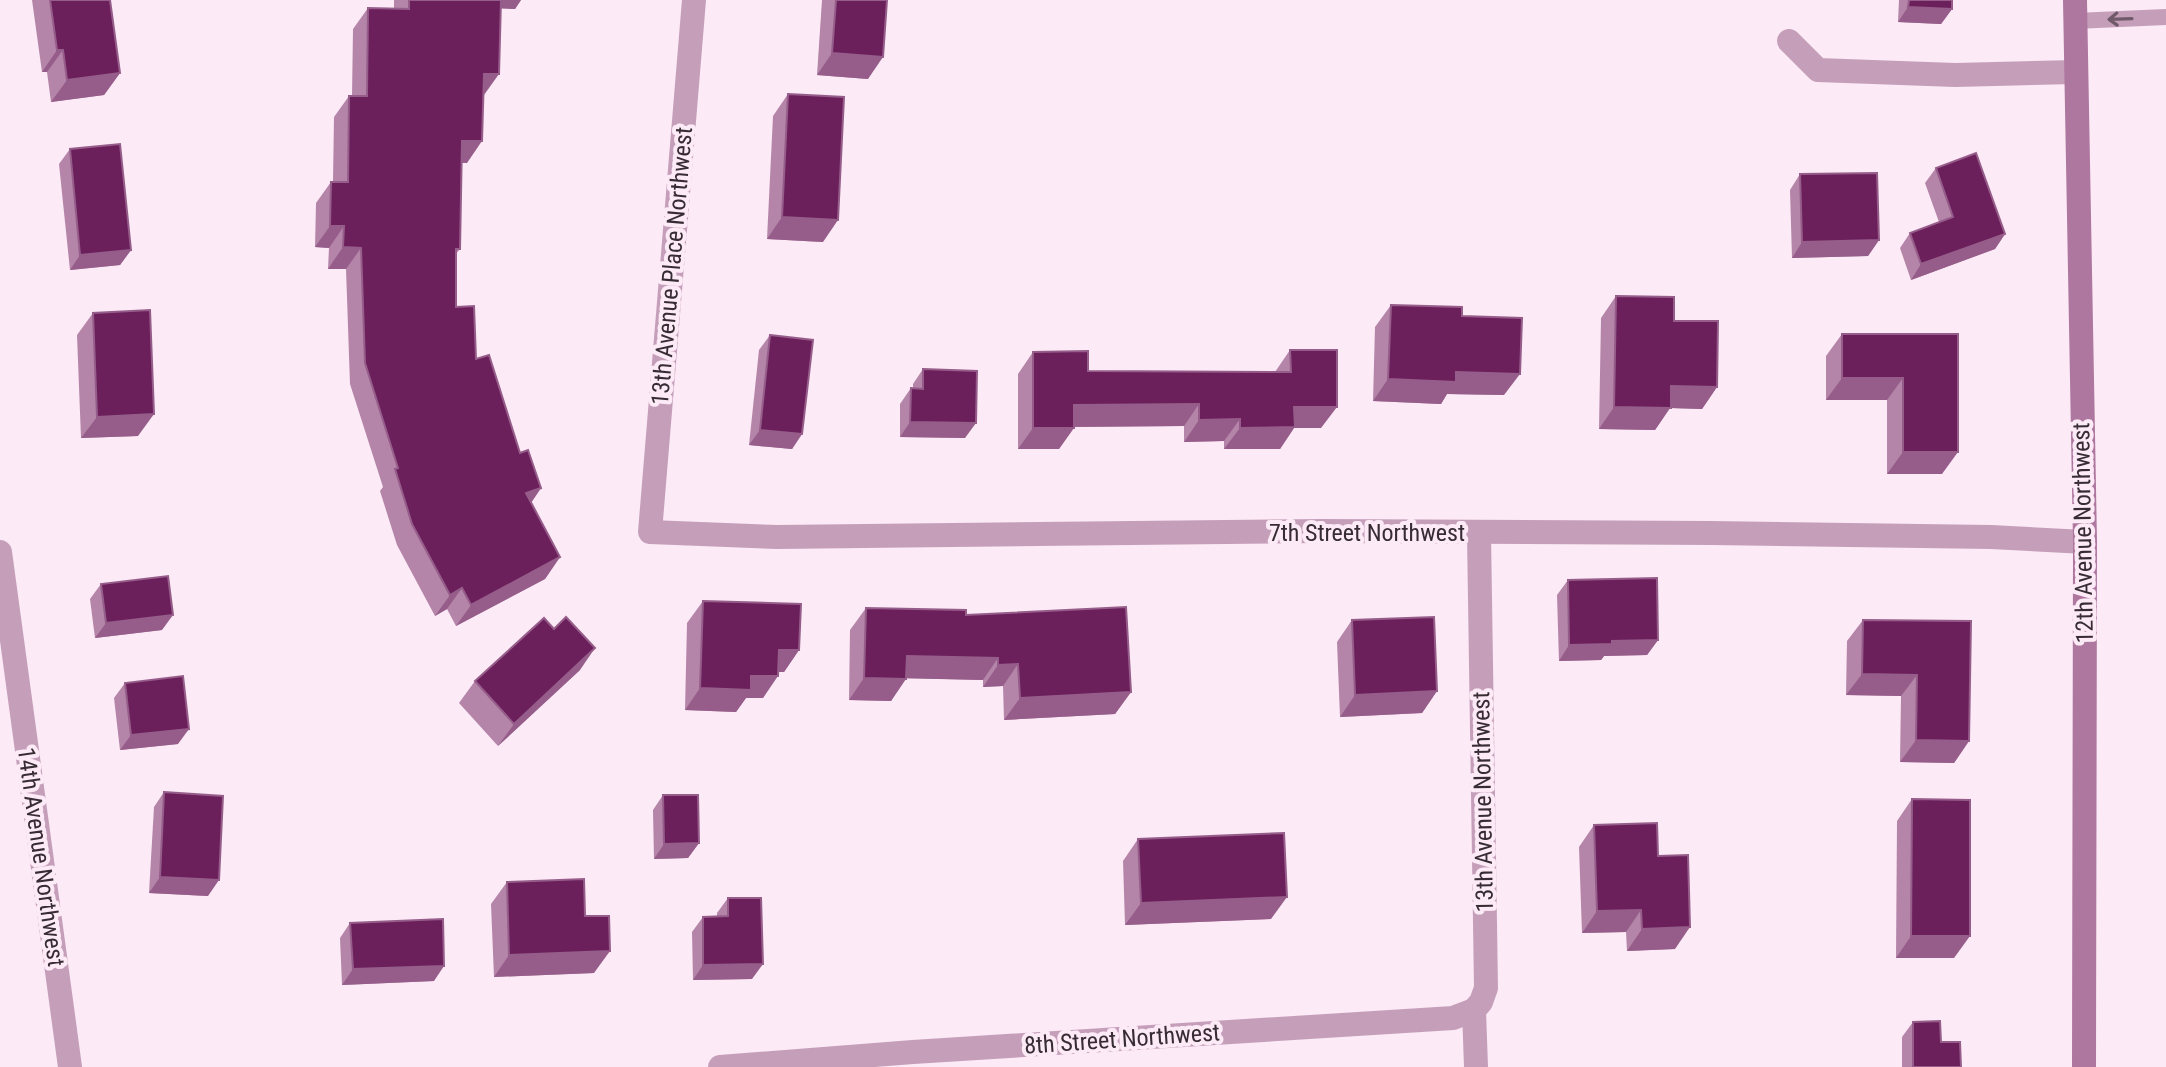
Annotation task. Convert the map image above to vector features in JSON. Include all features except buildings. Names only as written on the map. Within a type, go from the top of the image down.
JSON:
[{"type":"main road","name":"12th Avenue Northwest","points":[[2075,10],[2085,542],[2084,1067]]},
{"type":"street","name":"13th Avenue Place Northwest","points":[[650,532],[694,0]]},
{"type":"street","points":[[1789,41],[1818,70],[1955,75],[2075,72]]},
{"type":"street","name":"7th Street Northwest","points":[[650,532],[777,537],[1307,531],[1882,535],[2085,542]]},
{"type":"street","name":"13th Avenue Northwest","points":[[1476,1067],[1474,1010],[1486,988],[1479,534]]},
{"type":"street","name":"14th Avenue Northwest","points":[[0,552],[70,1067]]},
{"type":"street","name":"8th Street Northwest","points":[[720,1067],[1453,1018],[1474,1010]]},
{"type":"lane","points":[[2075,10],[2166,17]]}]
